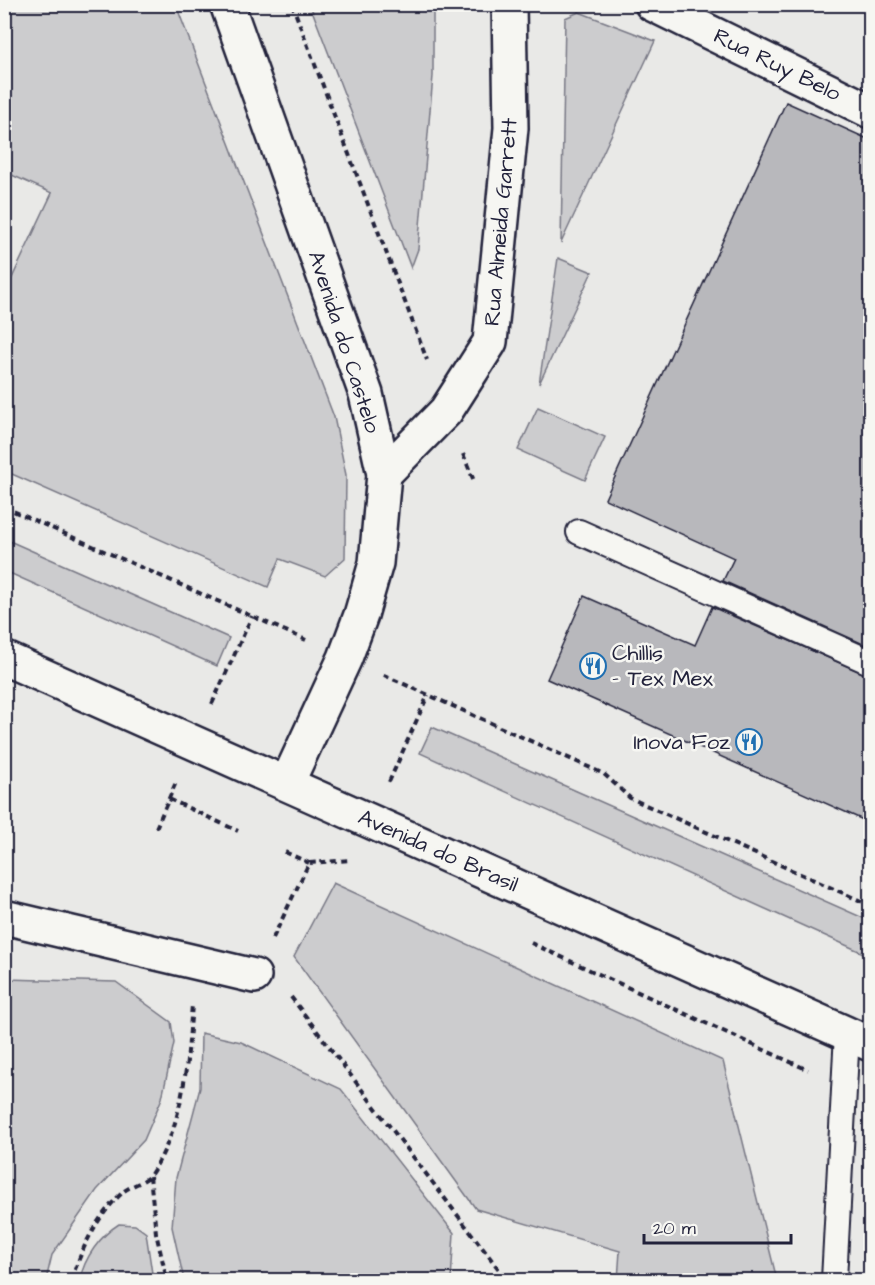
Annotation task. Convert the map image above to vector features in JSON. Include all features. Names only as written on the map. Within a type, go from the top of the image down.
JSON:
[{"type":"street","name":"Avenida do Castelo","points":[[227,4],[366,394],[384,474],[376,563],[361,615],[345,658],[287,783]]},
{"type":"street","name":"Rua Almeida Garrett","points":[[384,474],[446,411],[490,342],[511,128],[509,4]]},
{"type":"street","name":"Rua Ruy Belo","points":[[652,4],[870,111]]},
{"type":"street","name":"Avenida do Brasil","points":[[4,658],[859,1039]]},
{"type":"street","points":[[4,916],[254,976]]},
{"type":"lane","points":[[579,532],[870,662]]},
{"type":"lane","points":[[834,1281],[844,1085],[859,1039]]},
{"type":"path","points":[[292,4],[474,481]]},
{"type":"path","points":[[4,507],[309,642]]},
{"type":"path","points":[[207,713],[252,616]]},
{"type":"path","points":[[374,670],[604,774],[630,798],[870,905]]},
{"type":"path","points":[[388,783],[428,695]]},
{"type":"path","points":[[156,828],[179,776]]},
{"type":"path","points":[[169,799],[238,831]]},
{"type":"path","points":[[285,852],[309,863],[352,860]]},
{"type":"path","points":[[254,976],[309,863]]},
{"type":"path","points":[[526,941],[844,1085]]},
{"type":"path","points":[[166,1281],[156,1233],[150,1176],[175,1125],[186,1075],[193,993],[201,963]]},
{"type":"path","points":[[288,992],[507,1281]]},
{"type":"path","points":[[71,1281],[89,1234],[122,1192],[150,1176]]},
{"type":"shaded area","points":[[5,4],[176,5],[334,417],[346,475],[345,558],[325,576],[280,559],[268,587],[5,471],[5,293],[52,193],[5,172]]},
{"type":"shaded area","points":[[310,5],[433,5],[433,76],[418,249],[411,268]]},
{"type":"shaded area","points":[[579,12],[655,41],[561,243],[565,18]]},
{"type":"shaded area","points":[[558,258],[592,272],[539,384]]},
{"type":"shaded area","points":[[538,407],[605,437],[585,480],[518,450]]},
{"type":"shaded area","points":[[5,539],[229,638],[217,666],[5,571]]},
{"type":"shaded area","points":[[432,727],[870,921],[870,956],[420,753]]},
{"type":"shaded area","points":[[333,883],[723,1061],[777,1280],[618,1280],[620,1251],[476,1209],[294,957]]},
{"type":"shaded area","points":[[5,979],[116,982],[171,1022],[174,1043],[162,1098],[144,1140],[97,1190],[52,1255],[46,1280],[5,1280]]},
{"type":"shaded area","points":[[201,1033],[241,1042],[341,1089],[454,1233],[451,1280],[184,1280],[172,1227],[176,1178],[200,1088]]},
{"type":"shaded area","points":[[119,1224],[135,1225],[146,1233],[153,1280],[80,1280],[85,1264],[94,1248]]},
{"type":"building","points":[[786,102],[870,140],[870,647],[723,581],[734,558],[605,499]]},
{"type":"building","points":[[584,596],[695,645],[712,607],[870,676],[870,823],[547,679]]},
{"type":"place","name":"Chillis - Tex Mex","points":[[593,666]]},
{"type":"place","name":"Inova Foz","points":[[749,742]]}]
